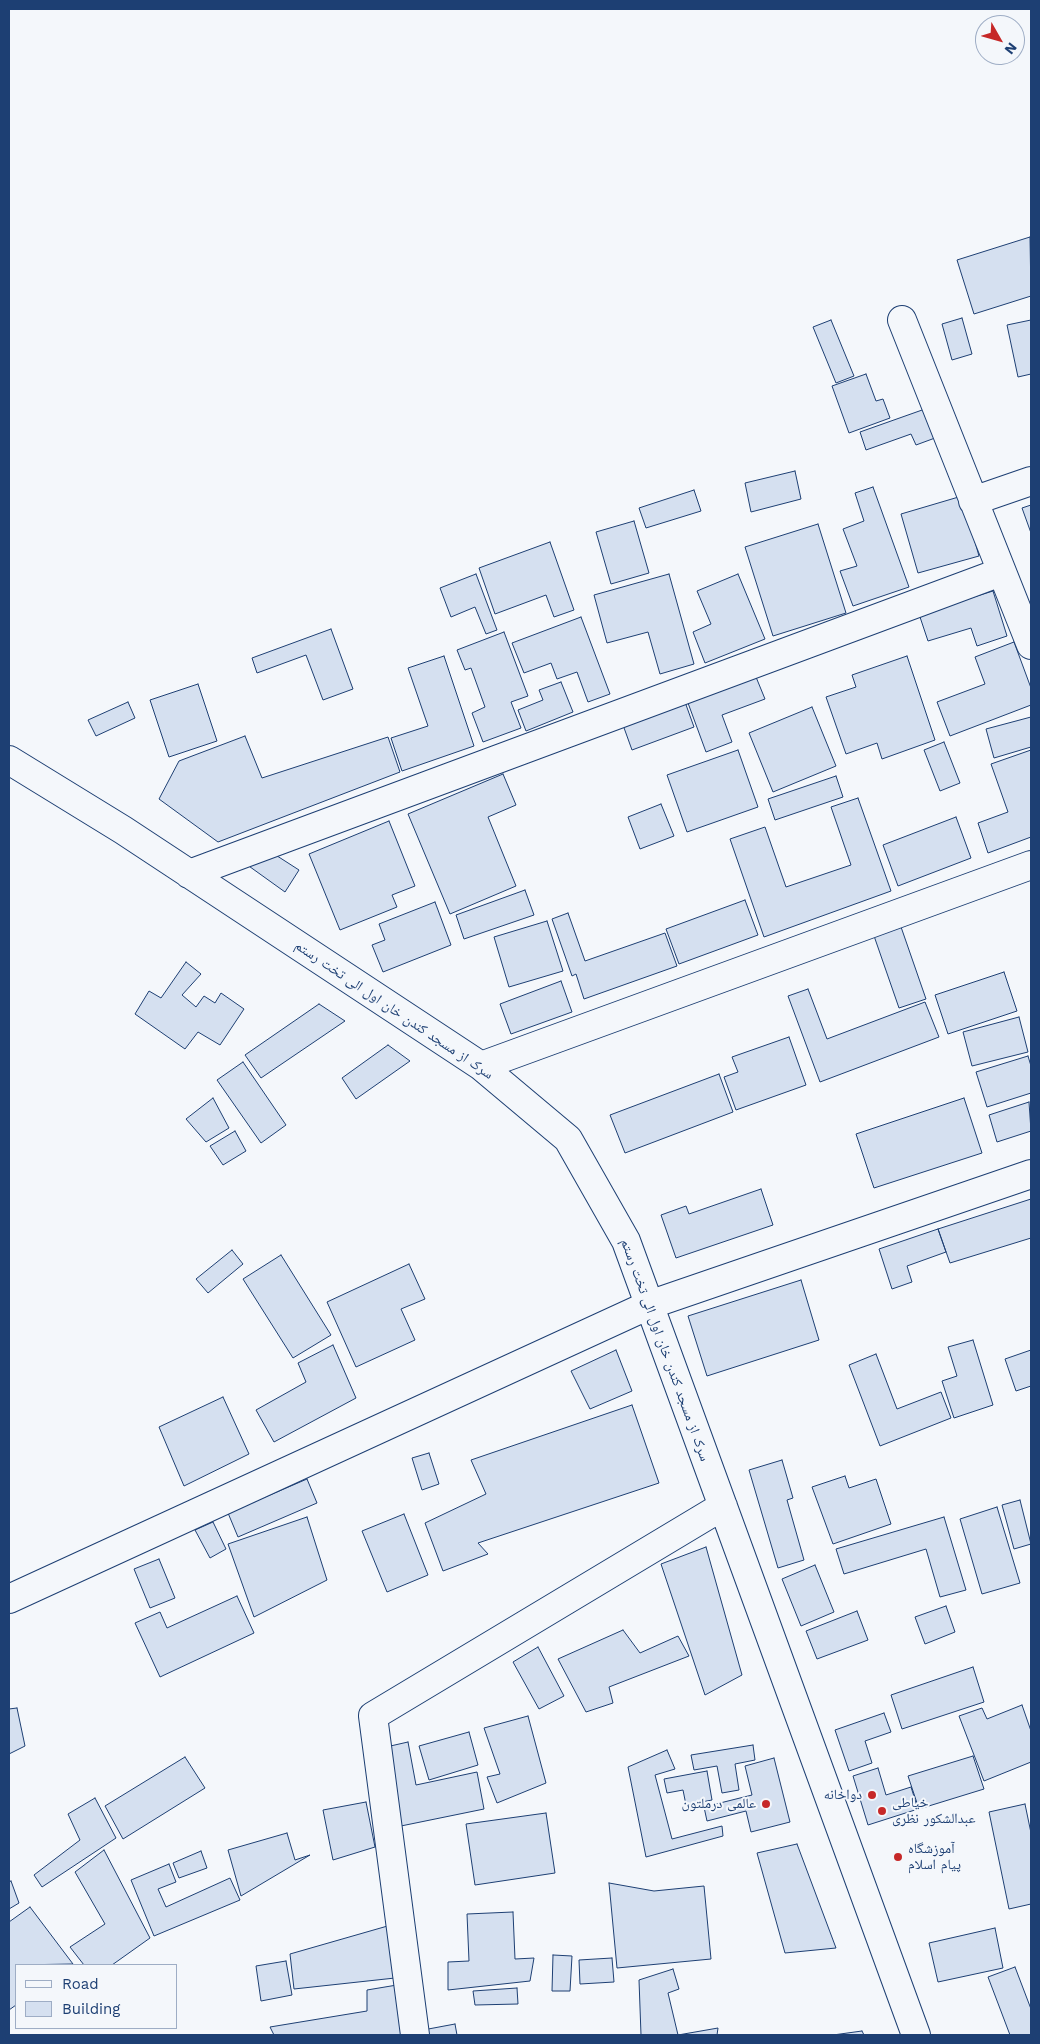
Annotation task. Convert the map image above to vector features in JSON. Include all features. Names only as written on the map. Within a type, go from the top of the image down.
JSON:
[{"type":"street","points":[[902,320],[1031,645]]},
{"type":"street","points":[[973,501],[1031,481]]},
{"type":"street","points":[[189,874],[1001,572]]},
{"type":"street","name":"سرک از مسجد کندن خان اول الی تخت رستم","points":[[9,760],[189,874],[481,1066],[568,1139],[626,1241],[916,2035]]},
{"type":"street","points":[[481,1066],[1031,865]]},
{"type":"street","points":[[9,1599],[649,1304],[1031,1174]]},
{"type":"street","points":[[414,2035],[374,1716],[723,1506]]},
{"type":"building","points":[[1030,237],[1031,296],[974,314],[957,260]]},
{"type":"building","points":[[962,318],[972,354],[952,360],[942,324]]},
{"type":"building","points":[[831,320],[854,376],[836,383],[813,327]]},
{"type":"building","points":[[1031,320],[1031,374],[1018,377],[1007,325]]},
{"type":"building","points":[[866,374],[876,401],[883,399],[890,418],[849,433],[832,386]]},
{"type":"building","points":[[925,409],[935,438],[916,445],[911,434],[866,450],[860,432]]},
{"type":"building","points":[[795,471],[801,499],[751,512],[745,483]]},
{"type":"building","points":[[873,487],[909,587],[853,606],[840,571],[857,566],[843,529],[864,521],[855,493]]},
{"type":"building","points":[[694,490],[701,511],[646,528],[639,508]]},
{"type":"building","points":[[962,496],[979,556],[918,573],[901,514]]},
{"type":"building","points":[[1031,505],[1031,533],[1022,508]]},
{"type":"building","points":[[634,521],[649,573],[611,584],[596,532]]},
{"type":"building","points":[[818,524],[846,613],[773,636],[745,547]]},
{"type":"building","points":[[550,542],[574,610],[554,617],[546,595],[495,614],[479,568]]},
{"type":"building","points":[[476,574],[497,630],[486,634],[475,607],[451,617],[440,588]]},
{"type":"building","points":[[669,574],[694,664],[660,674],[648,632],[607,643],[594,595]]},
{"type":"building","points":[[738,574],[765,639],[705,663],[693,632],[711,624],[697,591]]},
{"type":"building","points":[[993,591],[1007,636],[977,646],[971,628],[928,641],[919,614]]},
{"type":"building","points":[[581,617],[610,694],[588,702],[577,672],[557,679],[551,663],[524,673],[512,643]]},
{"type":"building","points":[[331,629],[353,689],[323,700],[306,655],[257,673],[252,658]]},
{"type":"building","points":[[504,632],[528,696],[511,702],[521,728],[483,742],[472,713],[485,707],[471,668],[465,670],[457,650]]},
{"type":"building","points":[[1014,642],[1031,688],[1031,705],[950,736],[937,702],[985,684],[975,657]]},
{"type":"building","points":[[444,656],[474,746],[402,771],[391,738],[428,726],[408,668]]},
{"type":"building","points":[[907,656],[935,740],[882,759],[877,743],[846,754],[826,697],[856,687],[852,675]]},
{"type":"building","points":[[756,677],[765,699],[722,715],[732,742],[706,752],[688,703]]},
{"type":"building","points":[[561,682],[573,712],[526,731],[518,710],[543,700],[539,690]]},
{"type":"building","points":[[198,684],[217,741],[169,757],[150,700]]},
{"type":"building","points":[[128,702],[135,718],[96,736],[88,720]]},
{"type":"building","points":[[685,702],[694,727],[632,750],[623,725]]},
{"type":"building","points":[[812,707],[836,766],[773,792],[749,733]]},
{"type":"building","points":[[1031,717],[1031,747],[994,758],[986,729]]},
{"type":"building","points":[[245,736],[262,778],[388,737],[400,772],[218,842],[159,799],[179,761]]},
{"type":"building","points":[[944,742],[960,783],[940,791],[924,750]]},
{"type":"building","points":[[738,750],[758,807],[687,832],[667,775]]},
{"type":"building","points":[[1031,750],[1031,837],[988,853],[978,823],[1008,812],[991,764]]},
{"type":"building","points":[[503,774],[516,805],[488,817],[516,886],[450,914],[408,814]]},
{"type":"building","points":[[836,776],[843,797],[775,820],[768,799]]},
{"type":"building","points":[[858,798],[891,891],[764,937],[730,839],[765,827],[786,887],[851,865],[831,807]]},
{"type":"building","points":[[661,804],[674,836],[640,849],[628,817]]},
{"type":"building","points":[[956,817],[971,858],[898,886],[883,845]]},
{"type":"building","points":[[389,821],[415,886],[392,895],[397,907],[340,930],[309,854]]},
{"type":"building","points":[[271,852],[299,870],[285,892],[246,864]]},
{"type":"building","points":[[525,890],[534,915],[464,939],[456,915]]},
{"type":"building","points":[[745,900],[758,935],[679,964],[666,929]]},
{"type":"building","points":[[435,902],[451,945],[383,972],[372,945],[385,940],[379,924]]},
{"type":"building","points":[[568,913],[585,961],[665,933],[677,966],[584,999],[576,974],[572,976],[552,919]]},
{"type":"building","points":[[547,921],[563,971],[509,987],[494,937]]},
{"type":"building","points":[[900,924],[926,999],[899,1008],[873,933]]},
{"type":"building","points":[[186,962],[201,974],[182,995],[196,1007],[204,996],[215,1003],[221,993],[244,1009],[220,1045],[198,1032],[185,1049],[135,1014],[149,991],[161,998]]},
{"type":"building","points":[[1004,972],[1017,1011],[948,1034],[935,995]]},
{"type":"building","points":[[561,981],[572,1012],[511,1034],[500,1004]]},
{"type":"building","points":[[808,989],[827,1039],[925,1002],[939,1037],[820,1082],[788,996]]},
{"type":"building","points":[[319,1004],[345,1021],[261,1078],[245,1055]]},
{"type":"building","points":[[1019,1017],[1028,1052],[972,1066],[963,1032]]},
{"type":"building","points":[[789,1037],[806,1085],[736,1110],[724,1077],[738,1072],[732,1057]]},
{"type":"building","points":[[388,1045],[410,1061],[356,1099],[342,1078]]},
{"type":"building","points":[[1028,1056],[1031,1066],[1031,1093],[987,1107],[976,1072]]},
{"type":"building","points":[[243,1062],[286,1125],[261,1143],[217,1080]]},
{"type":"building","points":[[719,1074],[733,1112],[625,1153],[610,1115]]},
{"type":"building","points":[[213,1098],[229,1128],[206,1142],[186,1119]]},
{"type":"building","points":[[964,1098],[982,1153],[874,1188],[856,1134]]},
{"type":"building","points":[[1029,1102],[1031,1131],[997,1142],[989,1115]]},
{"type":"building","points":[[235,1131],[246,1151],[223,1165],[210,1146]]},
{"type":"building","points":[[761,1189],[773,1225],[676,1258],[661,1215],[686,1206],[689,1214]]},
{"type":"building","points":[[1031,1199],[1031,1238],[950,1263],[938,1229]]},
{"type":"building","points":[[938,1229],[946,1252],[907,1266],[912,1282],[892,1289],[879,1249]]},
{"type":"building","points":[[232,1250],[243,1264],[208,1293],[196,1279]]},
{"type":"building","points":[[281,1255],[331,1335],[293,1358],[243,1279]]},
{"type":"building","points":[[409,1264],[425,1299],[401,1309],[415,1340],[356,1367],[327,1302]]},
{"type":"building","points":[[801,1280],[819,1340],[707,1376],[688,1316]]},
{"type":"building","points":[[973,1340],[993,1405],[954,1418],[942,1381],[957,1376],[948,1347]]},
{"type":"building","points":[[333,1345],[356,1398],[274,1442],[256,1410],[306,1382],[298,1363]]},
{"type":"building","points":[[616,1350],[632,1391],[590,1409],[571,1371]]},
{"type":"building","points":[[1031,1350],[1031,1386],[1016,1391],[1005,1359]]},
{"type":"building","points":[[876,1354],[897,1409],[941,1392],[951,1418],[880,1446],[849,1365]]},
{"type":"building","points":[[223,1397],[249,1454],[184,1486],[159,1427]]},
{"type":"building","points":[[632,1405],[659,1483],[478,1543],[488,1554],[443,1571],[425,1523],[486,1494],[471,1460]]},
{"type":"building","points":[[429,1453],[439,1484],[422,1490],[412,1458]]},
{"type":"building","points":[[782,1460],[793,1498],[787,1500],[804,1560],[778,1568],[749,1470]]},
{"type":"building","points":[[845,1476],[849,1488],[876,1479],[891,1524],[833,1544],[812,1487]]},
{"type":"building","points":[[307,1479],[317,1503],[238,1537],[228,1513]]},
{"type":"building","points":[[1020,1500],[1031,1544],[1014,1549],[1002,1505]]},
{"type":"building","points":[[997,1507],[1020,1583],[982,1594],[960,1519]]},
{"type":"building","points":[[404,1514],[428,1575],[387,1592],[362,1531]]},
{"type":"building","points":[[307,1517],[327,1580],[254,1617],[228,1544]]},
{"type":"building","points":[[944,1517],[966,1590],[940,1597],[926,1549],[844,1574],[836,1549]]},
{"type":"building","points":[[213,1522],[226,1549],[210,1558],[195,1530]]},
{"type":"building","points":[[706,1547],[742,1675],[705,1695],[661,1564]]},
{"type":"building","points":[[159,1559],[175,1598],[150,1608],[134,1569]]},
{"type":"building","points":[[815,1565],[834,1612],[801,1626],[782,1579]]},
{"type":"building","points":[[237,1596],[254,1633],[160,1677],[135,1623],[160,1612],[167,1628]]},
{"type":"building","points":[[946,1606],[955,1632],[925,1644],[915,1617]]},
{"type":"building","points":[[857,1611],[868,1640],[817,1659],[806,1631]]},
{"type":"building","points":[[623,1630],[640,1653],[678,1636],[689,1656],[609,1687],[613,1703],[586,1712],[558,1659]]},
{"type":"building","points":[[538,1647],[564,1696],[539,1709],[513,1662]]},
{"type":"building","points":[[973,1667],[984,1702],[902,1729],[891,1695]]},
{"type":"building","points":[[1022,1705],[1031,1731],[1031,1762],[984,1781],[959,1716],[982,1708],[987,1719]]},
{"type":"building","points":[[17,1708],[25,1746],[9,1754],[9,1709]]},
{"type":"building","points":[[884,1713],[891,1732],[865,1741],[872,1763],[849,1771],[835,1730]]},
{"type":"building","points":[[528,1716],[546,1783],[497,1803],[487,1777],[500,1774],[484,1728]]},
{"type":"building","points":[[469,1732],[478,1765],[429,1780],[419,1746]]},
{"type":"building","points":[[408,1742],[416,1785],[477,1772],[484,1809],[396,1827],[386,1747]]},
{"type":"building","points":[[753,1745],[755,1760],[735,1764],[739,1790],[722,1793],[717,1766],[694,1770],[691,1755]]},
{"type":"building","points":[[667,1750],[675,1769],[655,1775],[672,1839],[722,1826],[723,1836],[646,1857],[628,1767]]},
{"type":"building","points":[[973,1756],[984,1789],[919,1809],[908,1776]]},
{"type":"building","points":[[185,1757],[205,1788],[123,1839],[105,1806]]},
{"type":"building","points":[[774,1758],[790,1822],[751,1832],[746,1811],[707,1821],[704,1807],[752,1795],[745,1766]]},
{"type":"building","points":[[878,1768],[886,1795],[911,1787],[918,1809],[868,1825],[853,1776]]},
{"type":"building","points":[[707,1771],[712,1800],[686,1805],[683,1790],[667,1793],[664,1779]]},
{"type":"building","points":[[95,1798],[116,1838],[42,1887],[34,1875],[80,1840],[68,1814]]},
{"type":"building","points":[[366,1802],[375,1847],[333,1860],[323,1810]]},
{"type":"building","points":[[1025,1804],[1031,1833],[1031,1904],[1009,1909],[989,1812]]},
{"type":"building","points":[[546,1813],[555,1873],[475,1885],[466,1824]]},
{"type":"building","points":[[287,1833],[295,1860],[310,1855],[241,1896],[228,1850]]},
{"type":"building","points":[[797,1844],[836,1948],[785,1953],[757,1853]]},
{"type":"building","points":[[104,1850],[150,1938],[113,1964],[83,1964],[70,1947],[105,1924],[75,1872]]},
{"type":"building","points":[[201,1851],[207,1868],[179,1878],[173,1863]]},
{"type":"building","points":[[169,1864],[176,1882],[158,1889],[166,1907],[230,1878],[240,1900],[154,1936],[131,1880]]},
{"type":"building","points":[[11,1881],[19,1903],[9,1909],[9,1882]]},
{"type":"building","points":[[609,1883],[654,1891],[704,1886],[711,1959],[617,1968]]},
{"type":"building","points":[[30,1907],[73,1964],[15,1964],[15,2006],[9,2010],[9,1922]]},
{"type":"building","points":[[513,1912],[515,1959],[534,1958],[530,1981],[448,1990],[448,1962],[469,1961],[467,1914]]},
{"type":"building","points":[[391,1925],[395,1978],[294,1989],[290,1954]]},
{"type":"building","points":[[995,1928],[1003,1968],[938,1982],[929,1943]]},
{"type":"building","points":[[553,1955],[572,1956],[570,1991],[552,1991]]},
{"type":"building","points":[[612,1958],[614,1982],[580,1984],[579,1960]]},
{"type":"building","points":[[286,1961],[292,1995],[261,2001],[256,1966]]},
{"type":"building","points":[[1015,1967],[1031,2009],[1031,2034],[1028,2035],[1010,2035],[988,1977]]},
{"type":"building","points":[[673,1969],[679,1989],[668,1993],[678,2035],[641,2035],[639,1980]]},
{"type":"building","points":[[403,1984],[408,2035],[274,2035],[270,2027],[367,2011],[367,1990]]},
{"type":"building","points":[[517,1988],[518,2004],[475,2005],[473,1991]]},
{"type":"building","points":[[455,2024],[457,2035],[424,2035],[423,2030]]},
{"type":"building","points":[[718,2028],[717,2035],[678,2035]]},
{"type":"building","points":[[862,2031],[864,2035],[833,2035]]},
{"type":"place","name":"دواخانه","points":[[872,1795]]},
{"type":"place","name":"عالمی درملتون","points":[[766,1804]]},
{"type":"place","name":"خیاطی عبدالشکور نظری","points":[[882,1811]]},
{"type":"place","name":"آموزشگاه پیام اسلام","points":[[898,1857]]}]
